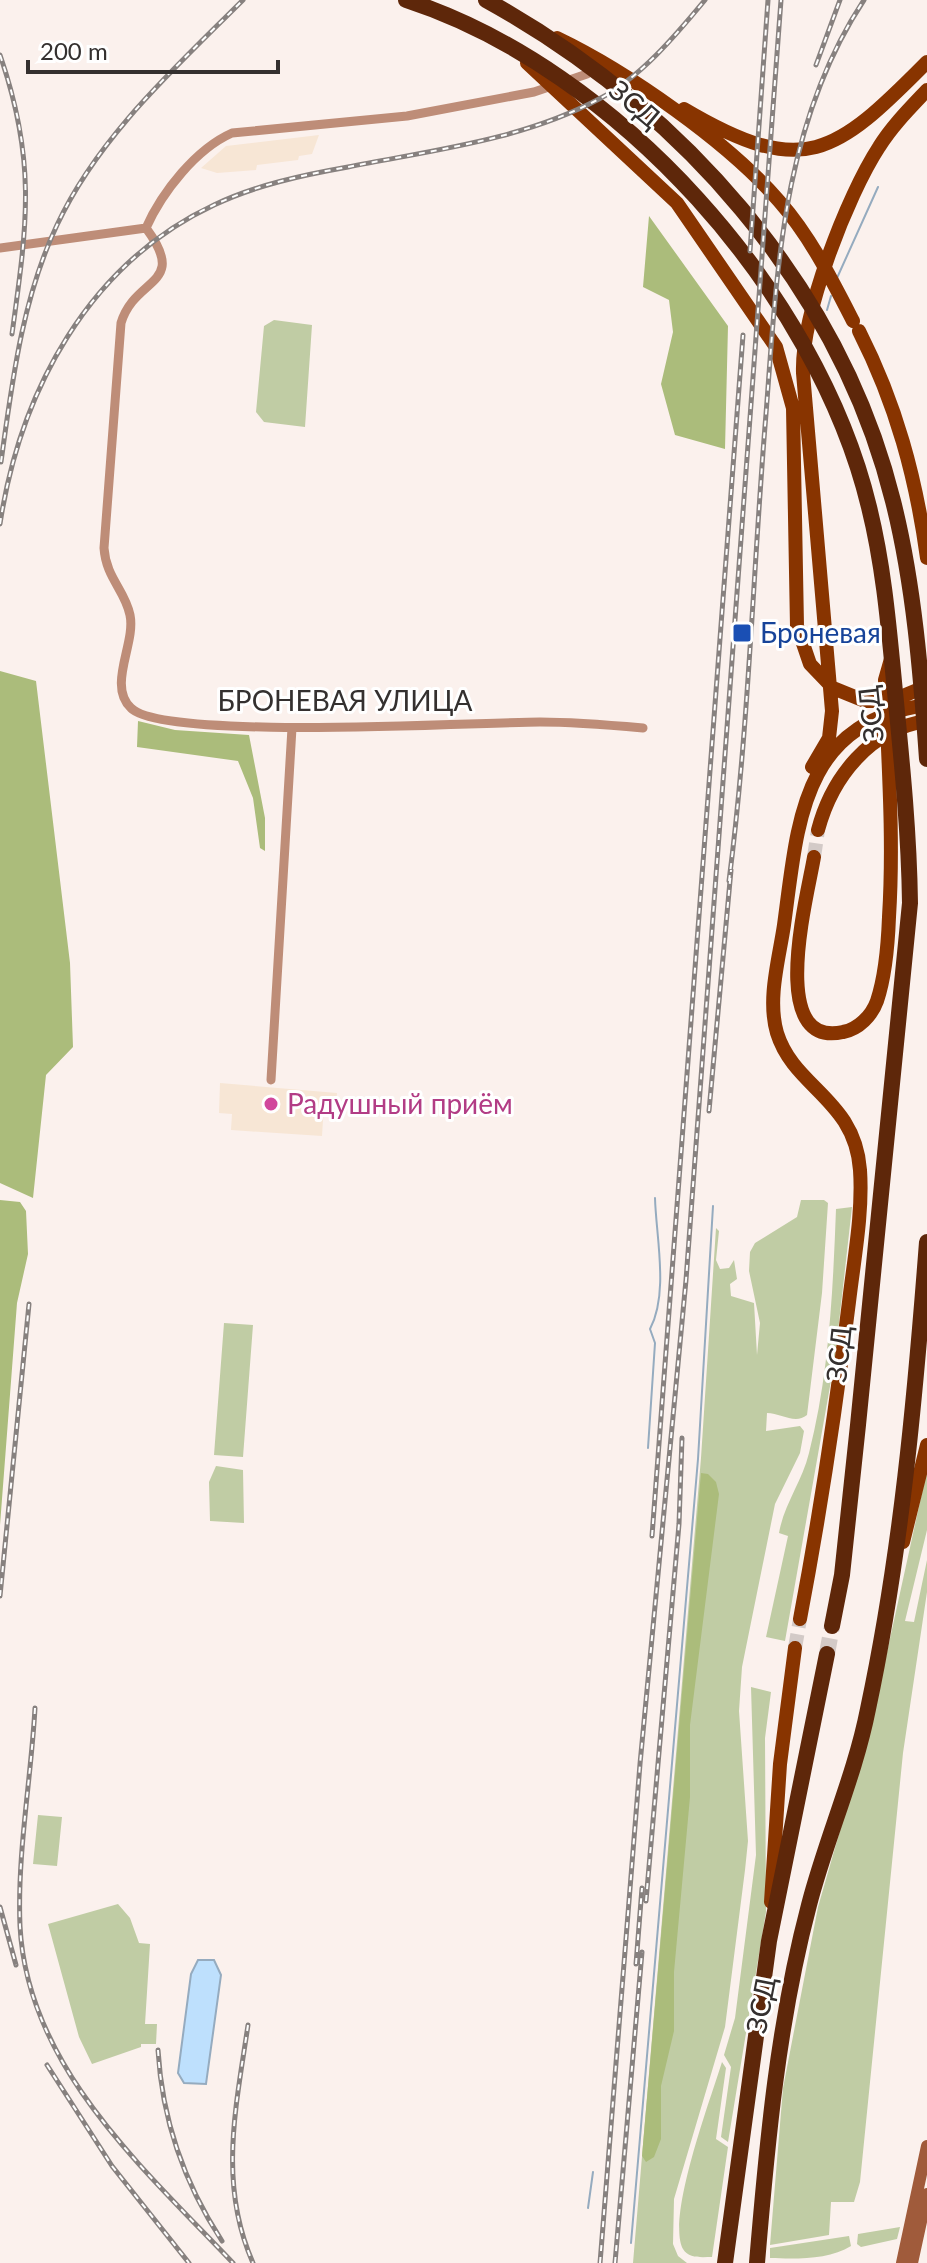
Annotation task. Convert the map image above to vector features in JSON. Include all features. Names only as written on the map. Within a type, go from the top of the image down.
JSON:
[{"type":"highway","name":"ЗСД","points":[[406,0],[509,46],[596,104],[675,173],[745,254],[793,327],[848,437],[862,481],[881,568],[910,858],[904,980],[842,1575],[832,1626]]},
{"type":"highway","name":"ЗСД","points":[[486,0],[546,33],[611,83],[722,185],[763,234],[816,313],[869,426],[894,502],[908,581],[927,759]]},
{"type":"highway","name":"ЗСД","points":[[757,2263],[778,2060],[808,1906],[867,1714],[893,1581],[909,1460],[927,1242]]},
{"type":"highway","name":"ЗСД","points":[[725,2263],[769,1941],[827,1654]]},
{"type":"main road","points":[[546,33],[593,56],[742,141],[795,150],[829,143],[859,125],[927,62]]},
{"type":"main road","points":[[509,46],[677,203],[776,347],[793,408],[797,626],[810,664],[833,688],[865,701],[891,701],[927,686]]},
{"type":"main road","points":[[593,56],[692,125],[740,163],[780,201],[811,245],[856,326],[900,424],[919,502],[927,558]]},
{"type":"main road","points":[[800,1619],[845,1335],[858,1218],[860,1169],[857,1147],[843,1117],[783,1048],[774,1010],[796,806],[804,782],[829,738],[832,711],[803,373],[805,334],[812,305],[864,174],[891,130],[927,90]]},
{"type":"main road","points":[[814,857],[797,969],[797,996],[809,1023],[830,1033],[856,1027],[877,1003],[888,934],[891,860],[885,680],[892,659]]},
{"type":"main road","points":[[777,968],[799,820],[814,779],[841,745],[871,722],[902,709],[927,705]]},
{"type":"main road","points":[[818,830],[828,802],[857,757],[887,733],[927,721]]},
{"type":"main road","points":[[893,1581],[927,1445]]},
{"type":"main road","points":[[769,1941],[780,1764],[795,1648]]},
{"type":"main road","points":[[902,2263],[917,2242],[927,2146]]},
{"type":"main road","points":[[912,2263],[927,2194]]},
{"type":"street","points":[[0,248],[146,228],[164,195],[179,177],[232,133],[407,116],[534,92],[587,74]]},
{"type":"street","name":"БРОНЕВАЯ УЛИЦА","points":[[146,228],[163,254],[163,272],[127,308],[121,323],[105,524],[107,568],[129,611],[132,625],[122,693],[134,711],[150,717],[292,728],[539,722],[643,728]]},
{"type":"street","points":[[271,1080],[292,728]]},
{"type":"shaded area","points":[[319,135],[312,154],[299,156],[298,160],[257,165],[256,170],[217,173],[201,168],[226,146]]},
{"type":"shaded area","points":[[220,1083],[337,1093],[336,1106],[324,1105],[322,1136],[231,1130],[232,1114],[219,1113]]},
{"type":"green space","points":[[649,216],[728,326],[725,449],[675,435],[661,384],[673,332],[669,300],[643,287]]},
{"type":"green space","points":[[274,320],[312,325],[305,427],[264,422],[256,412],[264,326]]},
{"type":"green space","points":[[0,671],[36,681],[70,963],[73,1047],[46,1075],[33,1198],[0,1183]]},
{"type":"green space","points":[[138,721],[175,730],[249,735],[265,818],[265,851],[260,848],[253,798],[238,761],[137,747]]},
{"type":"green space","points":[[0,1200],[20,1202],[26,1211],[28,1254],[17,1303],[0,1525]]},
{"type":"green space","points":[[801,1200],[824,1200],[828,1203],[822,1293],[807,1415],[793,1419],[767,1413],[766,1431],[800,1426],[804,1431],[800,1453],[775,1504],[742,1667],[739,1711],[748,1841],[725,2027],[674,2199],[673,2244],[678,2256],[687,2263],[633,2263],[701,1458],[716,1228],[719,1231],[716,1260],[720,1269],[729,1268],[734,1260],[737,1279],[730,1284],[731,1296],[754,1303],[757,1355],[760,1323],[749,1271],[750,1252],[755,1243],[797,1217]]},
{"type":"green space","points":[[852,1207],[835,1358],[785,1641],[766,1637],[788,1536],[779,1533],[806,1464],[816,1423],[826,1363],[836,1209]]},
{"type":"green space","points":[[224,1323],[253,1325],[243,1457],[214,1455]]},
{"type":"green space","points":[[216,1466],[243,1470],[244,1523],[210,1521],[209,1482]]},
{"type":"green space","points":[[927,1470],[927,1530],[905,1621],[914,1622],[927,1560],[927,1592],[903,1753],[860,2182],[854,2202],[831,2202],[829,2235],[770,2245],[783,2088],[818,1907],[873,1716]]},
{"type":"green space","points":[[701,1473],[708,1474],[716,1482],[719,1494],[690,1725],[690,1797],[674,1972],[674,2031],[661,2086],[661,2139],[654,2157],[646,2162],[642,2156]]},
{"type":"green space","points":[[751,1687],[771,1692],[765,1738],[766,1912],[728,2142],[721,2137],[731,2067],[724,2055],[735,2018],[756,1855]]},
{"type":"green space","points":[[38,1815],[62,1817],[57,1866],[33,1864]]},
{"type":"green space","points":[[118,1904],[130,1918],[139,1943],[150,1944],[145,2024],[157,2024],[156,2044],[141,2044],[141,2047],[92,2064],[79,2037],[48,1924]]},
{"type":"green space","points":[[722,2062],[726,2068],[716,2139],[728,2147],[712,2257],[696,2257],[683,2249],[679,2234],[680,2212],[692,2157]]},
{"type":"green space","points":[[900,2227],[897,2239],[861,2247],[857,2244],[858,2234]]},
{"type":"green space","points":[[849,2236],[851,2246],[833,2254],[770,2258],[770,2248]]},
{"type":"water","points":[[198,1960],[214,1960],[221,1975],[206,2084],[184,2083],[178,2073],[191,1974]]},
{"type":"waterway","points":[[837,278],[878,187]]},
{"type":"waterway","points":[[827,310],[831,296]]},
{"type":"waterway","points":[[648,1448],[655,1343],[650,1329],[656,1315],[660,1282],[655,1198]]},
{"type":"waterway","points":[[631,2243],[698,1459],[713,1206]]},
{"type":"waterway","points":[[588,2208],[593,2172]]},
{"type":"tunnel","points":[[814,857],[818,830]]},
{"type":"tunnel","points":[[795,1648],[800,1619]]},
{"type":"tunnel","points":[[827,1654],[832,1626]]},
{"type":"railway","points":[[1,462],[14,372],[27,312],[57,225],[74,193],[116,133],[165,78],[243,0]]},
{"type":"railway","points":[[0,524],[24,427],[43,381],[67,337],[96,297],[130,261],[169,230],[214,205],[263,186],[476,142],[570,113],[629,80],[670,41],[705,0]]},
{"type":"railway","points":[[750,251],[768,0]]},
{"type":"railway","points":[[600,2263],[640,1764],[686,1280],[781,0]]},
{"type":"railway","points":[[816,65],[840,0]]},
{"type":"railway","points":[[729,881],[741,764],[774,306],[788,200],[816,97],[837,48],[864,0]]},
{"type":"railway","points":[[0,55],[20,128],[26,194],[22,259],[12,334]]},
{"type":"railway","points":[[652,1536],[743,335]]},
{"type":"railway","points":[[709,1111],[731,870]]},
{"type":"railway","points":[[0,1596],[29,1304]]},
{"type":"railway","points":[[646,1901],[679,1524],[682,1438]]},
{"type":"railway","points":[[35,1708],[20,1899],[20,1926],[27,1977],[44,2024],[67,2069],[95,2111],[128,2152],[233,2263]]},
{"type":"railway","points":[[636,1964],[642,1888]]},
{"type":"railway","points":[[0,1907],[16,1965]]},
{"type":"railway","points":[[615,2263],[642,1952]]},
{"type":"railway","points":[[248,2025],[235,2116],[233,2175],[242,2233],[253,2263]]},
{"type":"railway","points":[[158,2050],[164,2101],[177,2150],[197,2196],[222,2241]]},
{"type":"railway","points":[[47,2065],[112,2166],[189,2263]]},
{"type":"place","name":"Броневая","points":[[742,633]]},
{"type":"place","name":"Радушный приём","points":[[271,1104]]}]
